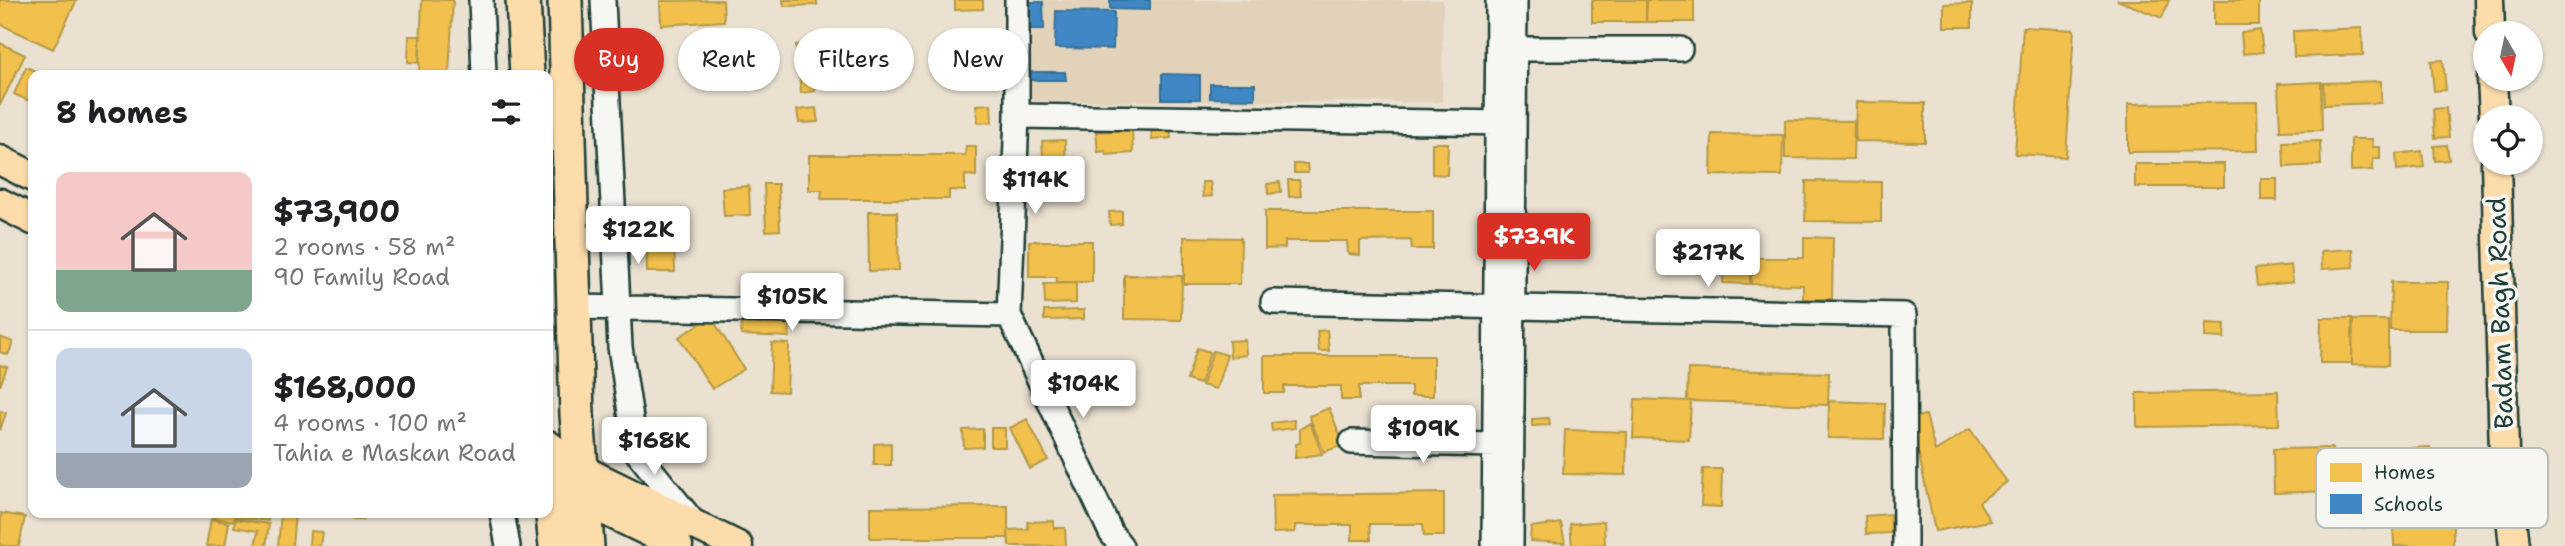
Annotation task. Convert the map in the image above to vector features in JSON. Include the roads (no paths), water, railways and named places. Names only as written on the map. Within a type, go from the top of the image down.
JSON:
[{"type":"highway","points":[[523,0],[527,70]]},
{"type":"highway","points":[[556,546],[556,471],[575,307],[569,196],[565,0]]},
{"type":"highway","points":[[556,471],[583,500],[587,546]]},
{"type":"main road","points":[[2489,0],[2490,21]]},
{"type":"main road","points":[[0,160],[28,174]]},
{"type":"main road","name":"Badam Bagh Road","points":[[2496,175],[2504,448]]},
{"type":"main road","points":[[0,203],[28,217]]},
{"type":"main road","points":[[556,471],[687,536]]},
{"type":"main road","points":[[583,500],[687,536],[738,546]]},
{"type":"main road","name":"Badam Bagh Road","points":[[2512,528],[2514,546]]},
{"type":"street","points":[[481,0],[484,70]]},
{"type":"street","points":[[603,0],[620,347],[636,451],[687,536]]},
{"type":"street","points":[[1017,0],[1017,116],[1009,315],[1111,533],[1121,546]]},
{"type":"street","points":[[1494,546],[1495,445],[1503,307],[1506,123],[1498,0]]},
{"type":"street","points":[[1506,123],[1514,49],[1515,0]]},
{"type":"street","points":[[1514,49],[1680,49]]},
{"type":"street","points":[[1017,116],[1506,123]]},
{"type":"street","points":[[1273,302],[1904,315],[1905,546]]},
{"type":"street","points":[[575,307],[1009,315]]},
{"type":"street","points":[[1503,307],[1511,546]]},
{"type":"street","points":[[1352,442],[1495,445]]},
{"type":"street","points":[[503,518],[508,546]]}]
